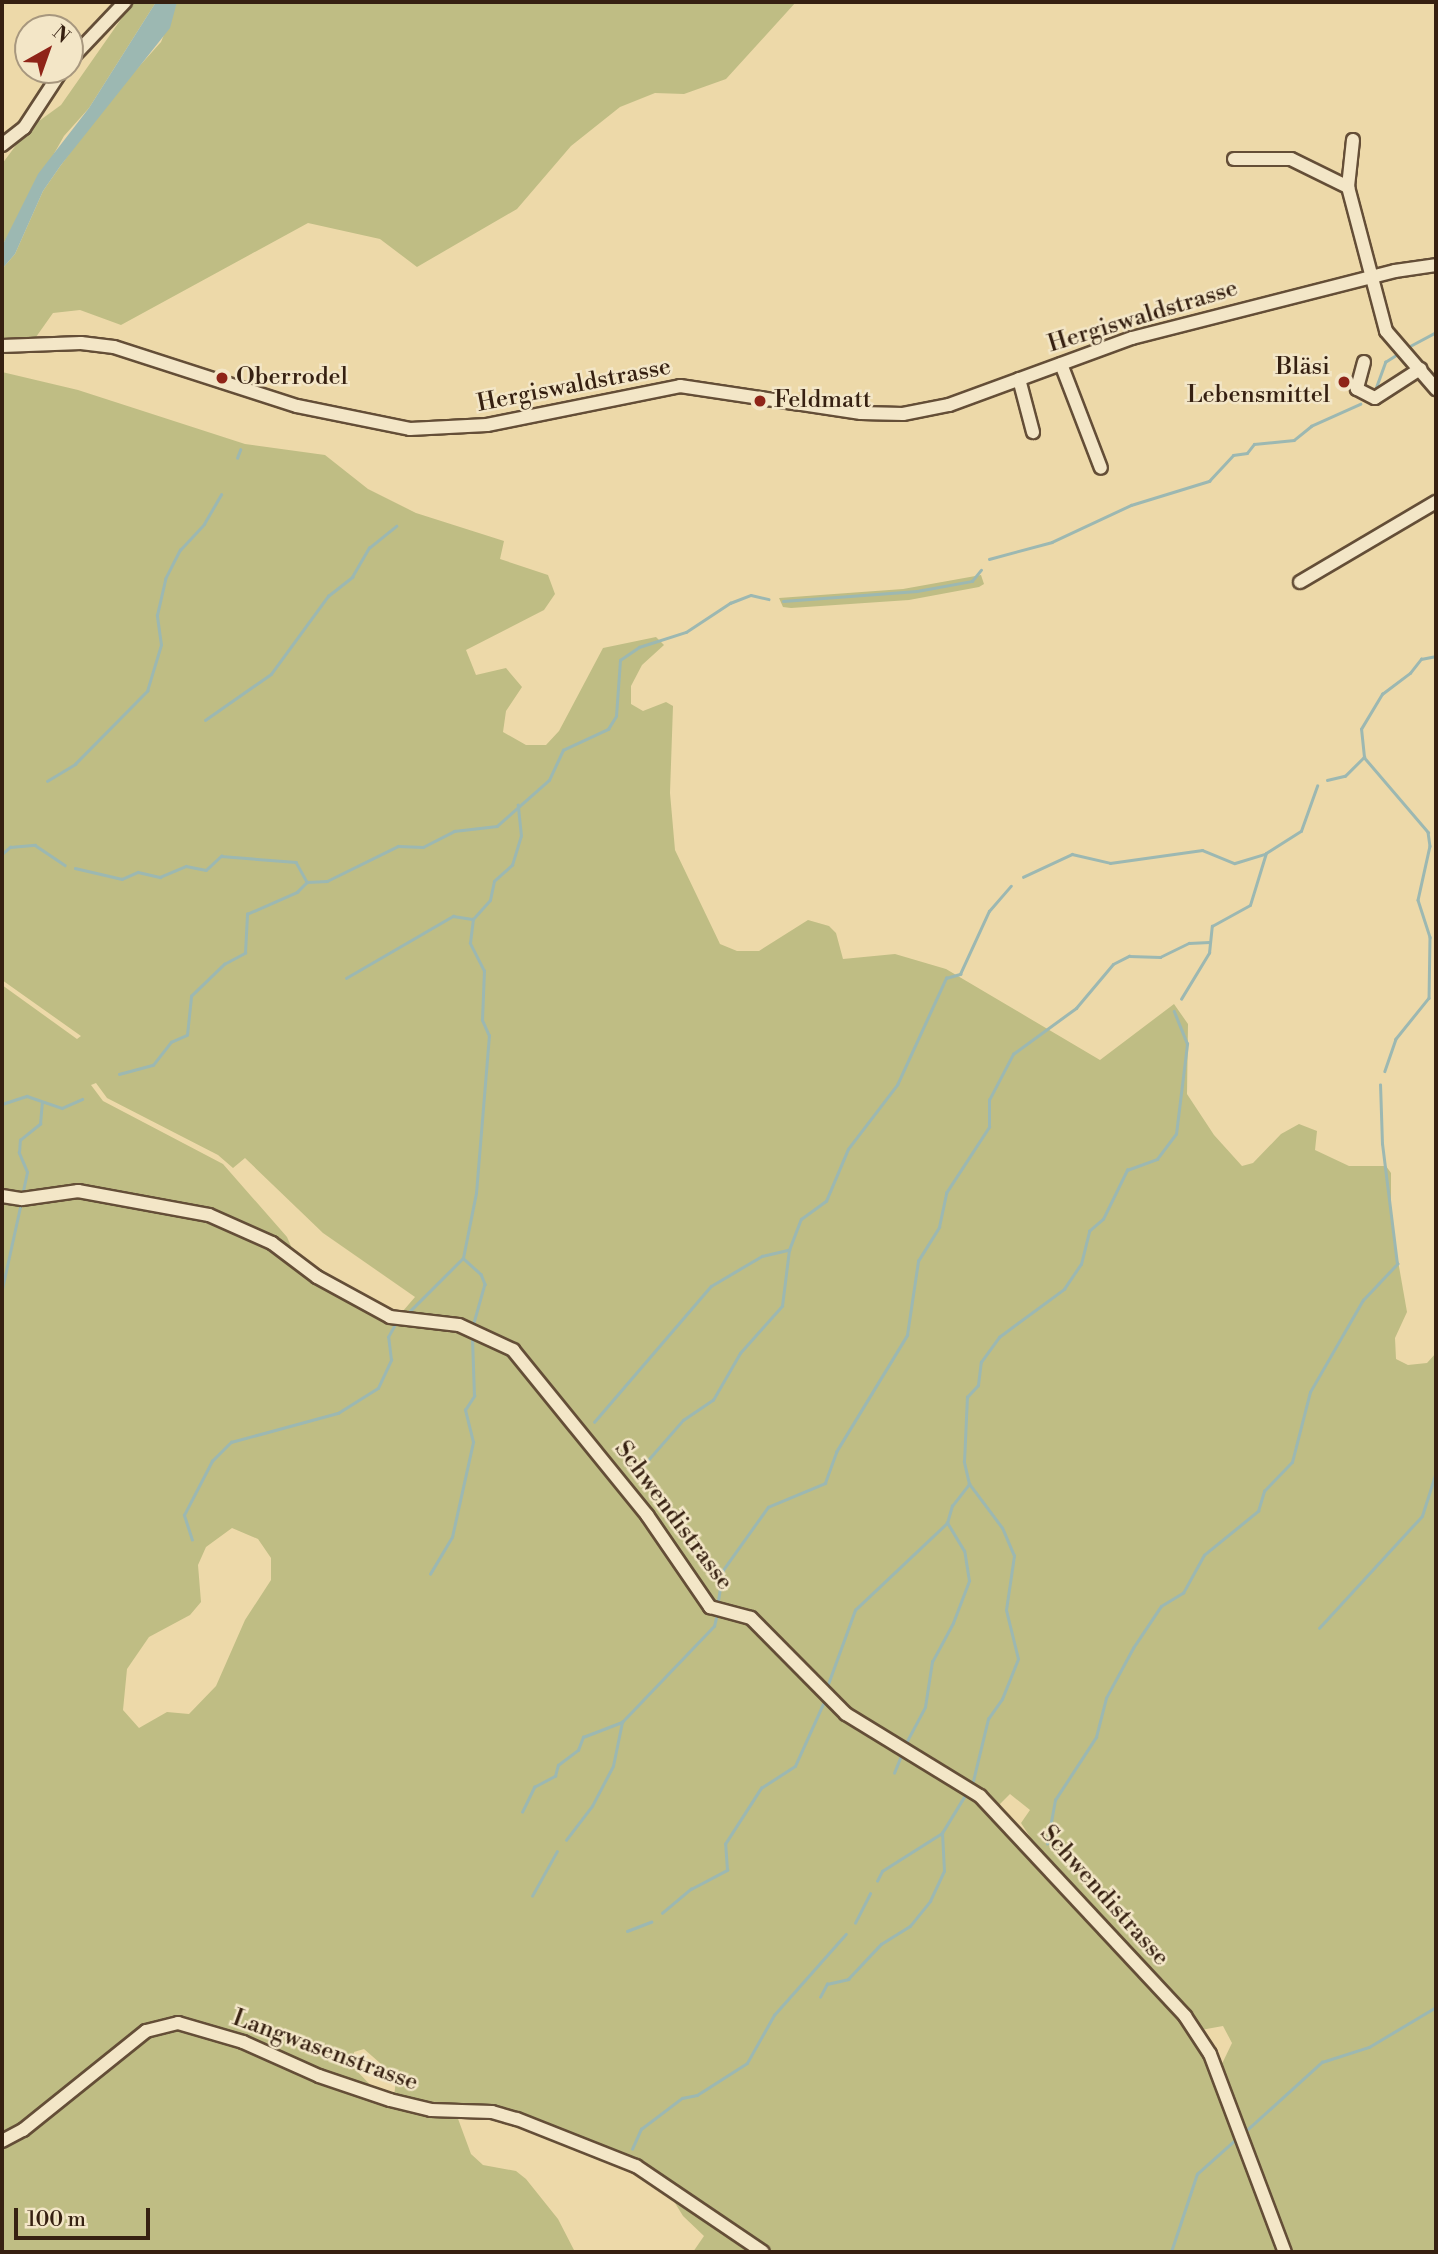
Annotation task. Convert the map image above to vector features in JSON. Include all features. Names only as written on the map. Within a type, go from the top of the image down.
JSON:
[{"type":"street","points":[[84,45],[125,2]]},
{"type":"street","points":[[2,145],[24,128],[53,84]]},
{"type":"street","points":[[1353,139],[1348,187],[1386,331],[1436,389]]},
{"type":"street","points":[[1234,159],[1291,159],[1348,187]]},
{"type":"street","name":"Hergiswaldstrasse","points":[[4,348],[81,343],[114,347],[297,406],[410,429],[487,425],[680,386],[861,413],[903,414],[949,405],[1132,338],[1370,277],[1436,265]]},
{"type":"street","points":[[1364,362],[1357,389],[1375,398],[1420,369]]},
{"type":"street","points":[[1061,364],[1101,468]]},
{"type":"street","points":[[1019,379],[1033,432]]},
{"type":"street","points":[[1300,582],[1436,502]]},
{"type":"street","name":"Schwendistrasse","points":[[2,1196],[22,1199],[78,1191],[209,1215],[272,1243],[317,1277],[390,1317],[458,1325],[513,1350],[648,1515],[710,1607],[751,1618],[846,1714],[980,1796],[1185,2016],[1210,2054],[1285,2252]]},
{"type":"street","name":"Langwasenstrasse","points":[[2,2141],[23,2130],[146,2031],[178,2023],[243,2042],[319,2076],[390,2100],[432,2110],[492,2112],[517,2119],[636,2166],[763,2252]]},
{"type":"shaded area","points":[[133,2],[156,2],[89,108],[64,136],[2,246],[2,164],[28,129],[61,105],[76,84],[84,84],[84,72]]},
{"type":"shaded area","points":[[177,2],[796,2],[726,79],[684,94],[655,93],[620,107],[571,146],[517,209],[417,267],[380,239],[308,223],[121,325],[80,310],[53,313],[36,337],[2,338],[2,269],[15,254],[43,191],[61,165],[109,100],[161,42]]},
{"type":"shaded area","points":[[2,372],[78,390],[245,444],[325,455],[368,489],[416,513],[504,541],[500,559],[548,575],[555,594],[544,610],[466,650],[476,675],[506,668],[522,687],[506,711],[503,732],[526,745],[546,745],[559,731],[603,648],[656,637],[664,645],[642,665],[631,686],[631,704],[643,711],[666,702],[673,706],[670,793],[675,850],[720,944],[737,951],[759,951],[808,920],[829,926],[836,933],[843,959],[895,954],[946,969],[1100,1060],[1174,1004],[1188,1024],[1187,1094],[1214,1135],[1242,1166],[1253,1163],[1281,1134],[1299,1124],[1317,1131],[1315,1150],[1349,1166],[1386,1166],[1391,1173],[1391,1221],[1407,1312],[1395,1338],[1396,1359],[1408,1365],[1427,1363],[1436,1353],[1436,2252],[1287,2252],[1219,2070],[1232,2043],[1223,2026],[1201,2030],[1181,2008],[1181,2000],[1173,1999],[1047,1863],[1021,1823],[1030,1810],[1010,1794],[994,1810],[1200,2037],[1282,2252],[767,2252],[625,2159],[507,2114],[433,2109],[394,2099],[396,2077],[364,2049],[354,2052],[354,2068],[379,2094],[299,2065],[359,2092],[457,2116],[471,2154],[483,2165],[516,2171],[526,2179],[558,2219],[575,2252],[2,2252],[2,1198],[20,1201],[84,1194],[202,1216],[264,1240],[334,1291],[388,1319],[397,1318],[415,1297],[323,1233],[245,1158],[233,1168],[218,1155],[107,1098],[96,1083],[91,1085],[103,1101],[223,1164],[287,1237],[294,1253],[207,1212],[71,1189],[21,1197],[2,1193],[2,985],[77,1039],[81,1036],[2,980]],"holes":[[[232,1528],[258,1539],[271,1558],[271,1580],[245,1620],[216,1686],[189,1714],[167,1712],[139,1728],[123,1710],[127,1669],[149,1637],[190,1615],[201,1602],[198,1565],[206,1547]]]},
{"type":"shaded area","points":[[981,575],[984,584],[979,587],[909,600],[791,608],[783,607],[779,598],[903,589]]},
{"type":"shaded area","points":[[667,2190],[759,2252],[693,2252],[704,2236],[683,2216]]},
{"type":"water","points":[[156,2],[177,2],[170,28],[61,165],[43,191],[15,254],[2,269],[2,246],[38,174],[89,108]]},
{"type":"waterway","points":[[1410,346],[1436,332]]},
{"type":"waterway","points":[[1374,393],[1385,362],[1396,355]]},
{"type":"waterway","points":[[989,559],[1052,542],[1131,505],[1209,481],[1233,455],[1247,453],[1254,444],[1294,440],[1311,426],[1360,404]]},
{"type":"waterway","points":[[237,458],[240,450]]},
{"type":"waterway","points":[[47,781],[75,764],[147,691],[161,645],[157,615],[165,579],[180,550],[204,524],[221,495]]},
{"type":"waterway","points":[[205,720],[271,674],[328,596],[352,577],[369,548],[396,526]]},
{"type":"waterway","points":[[783,601],[917,591],[972,581],[981,570]]},
{"type":"waterway","points":[[119,1074],[153,1065],[171,1042],[187,1035],[191,996],[224,964],[245,953],[247,914],[297,892],[307,882],[327,881],[398,846],[423,847],[454,831],[497,826],[549,780],[563,750],[608,729],[616,716],[620,660],[639,647],[686,632],[730,603],[751,595],[769,599]]},
{"type":"waterway","points":[[1364,757],[1361,729],[1382,694],[1410,673],[1421,659],[1436,656]]},
{"type":"waterway","points":[[1364,757],[1428,832],[1430,846],[1418,900],[1430,937],[1429,998],[1396,1039],[1385,1071]]},
{"type":"waterway","points":[[1327,780],[1345,776],[1364,757]]},
{"type":"waterway","points":[[1181,999],[1209,953],[1212,926],[1250,905],[1266,853],[1301,831],[1317,786]]},
{"type":"waterway","points":[[407,1314],[463,1258],[476,1193],[489,1036],[482,1020],[484,971],[470,943],[473,919],[490,900],[494,881],[512,865],[521,836],[518,805]]},
{"type":"waterway","points":[[2,854],[10,847],[35,845],[65,865]]},
{"type":"waterway","points":[[1023,877],[1072,854],[1110,863],[1202,850],[1235,863],[1264,854]]},
{"type":"waterway","points":[[75,868],[122,879],[138,872],[160,877],[186,866],[206,870],[221,856],[296,862],[307,882]]},
{"type":"waterway","points":[[641,1468],[683,1420],[713,1400],[740,1353],[782,1306],[789,1250],[801,1219],[826,1201],[848,1149],[897,1085],[946,978],[960,974],[989,911],[1011,886]]},
{"type":"waterway","points":[[346,978],[453,916],[472,919]]},
{"type":"waterway","points":[[718,1601],[723,1570],[768,1507],[825,1483],[836,1452],[907,1335],[918,1261],[939,1227],[946,1193],[989,1127],[989,1100],[1013,1054],[1076,1008],[1113,964],[1129,956],[1160,957],[1189,943],[1209,942]]},
{"type":"waterway","points":[[973,1781],[988,1719],[1002,1699],[1018,1659],[1006,1610],[1014,1556],[1002,1528],[969,1484],[964,1462],[967,1397],[978,1385],[981,1362],[999,1337],[1064,1289],[1081,1264],[1089,1231],[1103,1219],[1127,1170],[1157,1159],[1176,1134],[1187,1044],[1174,1011]]},
{"type":"waterway","points":[[1047,1844],[1055,1800],[1096,1737],[1106,1698],[1133,1648],[1161,1606],[1183,1593],[1204,1555],[1258,1511],[1264,1491],[1292,1462],[1310,1392],[1363,1300],[1397,1264],[1382,1144],[1380,1085]]},
{"type":"waterway","points":[[2,1104],[27,1096],[62,1108],[82,1099]]},
{"type":"waterway","points":[[23,1191],[27,1172],[19,1153],[20,1140],[40,1124],[42,1103]]},
{"type":"waterway","points":[[2,1289],[20,1207]]},
{"type":"waterway","points":[[594,1422],[711,1286],[762,1256],[789,1250]]},
{"type":"waterway","points":[[463,1258],[481,1274],[485,1284],[474,1323]]},
{"type":"waterway","points":[[192,1540],[184,1515],[212,1461],[231,1442],[338,1413],[378,1388],[391,1360],[388,1337],[394,1326]]},
{"type":"waterway","points":[[430,1574],[452,1537],[473,1442],[465,1410],[474,1396],[472,1339]]},
{"type":"waterway","points":[[1319,1628],[1422,1516],[1436,1472]]},
{"type":"waterway","points":[[827,1687],[855,1610],[947,1523],[952,1506],[969,1484]]},
{"type":"waterway","points":[[907,1741],[925,1707],[932,1662],[953,1623],[969,1581],[964,1551],[947,1523]]},
{"type":"waterway","points":[[522,1812],[534,1787],[555,1776],[558,1765],[578,1750],[583,1737],[622,1722],[714,1626],[716,1618]]},
{"type":"waterway","points":[[662,1913],[691,1889],[727,1870],[725,1844],[761,1788],[795,1766],[823,1704]]},
{"type":"waterway","points":[[566,1840],[592,1806],[613,1766],[622,1722]]},
{"type":"waterway","points":[[894,1773],[901,1756]]},
{"type":"waterway","points":[[877,1881],[882,1871],[942,1833],[964,1797]]},
{"type":"waterway","points":[[820,1997],[827,1984],[848,1979],[881,1944],[910,1926],[930,1901],[944,1871],[942,1833]]},
{"type":"waterway","points":[[532,1896],[557,1851]]},
{"type":"waterway","points":[[855,1923],[870,1894]]},
{"type":"waterway","points":[[627,1931],[651,1922]]},
{"type":"waterway","points":[[632,2149],[641,2129],[682,2098],[697,2095],[747,2063],[774,2015],[846,1934]]},
{"type":"waterway","points":[[1248,2129],[1322,2062],[1369,2047],[1436,2007]]},
{"type":"waterway","points":[[1171,2252],[1197,2174],[1235,2140]]},
{"type":"place","name":"Oberrodel","points":[[222,378]]},
{"type":"place","name":"Bläsi Lebensmittel","points":[[1344,382]]},
{"type":"place","name":"Feldmatt","points":[[760,401]]}]
